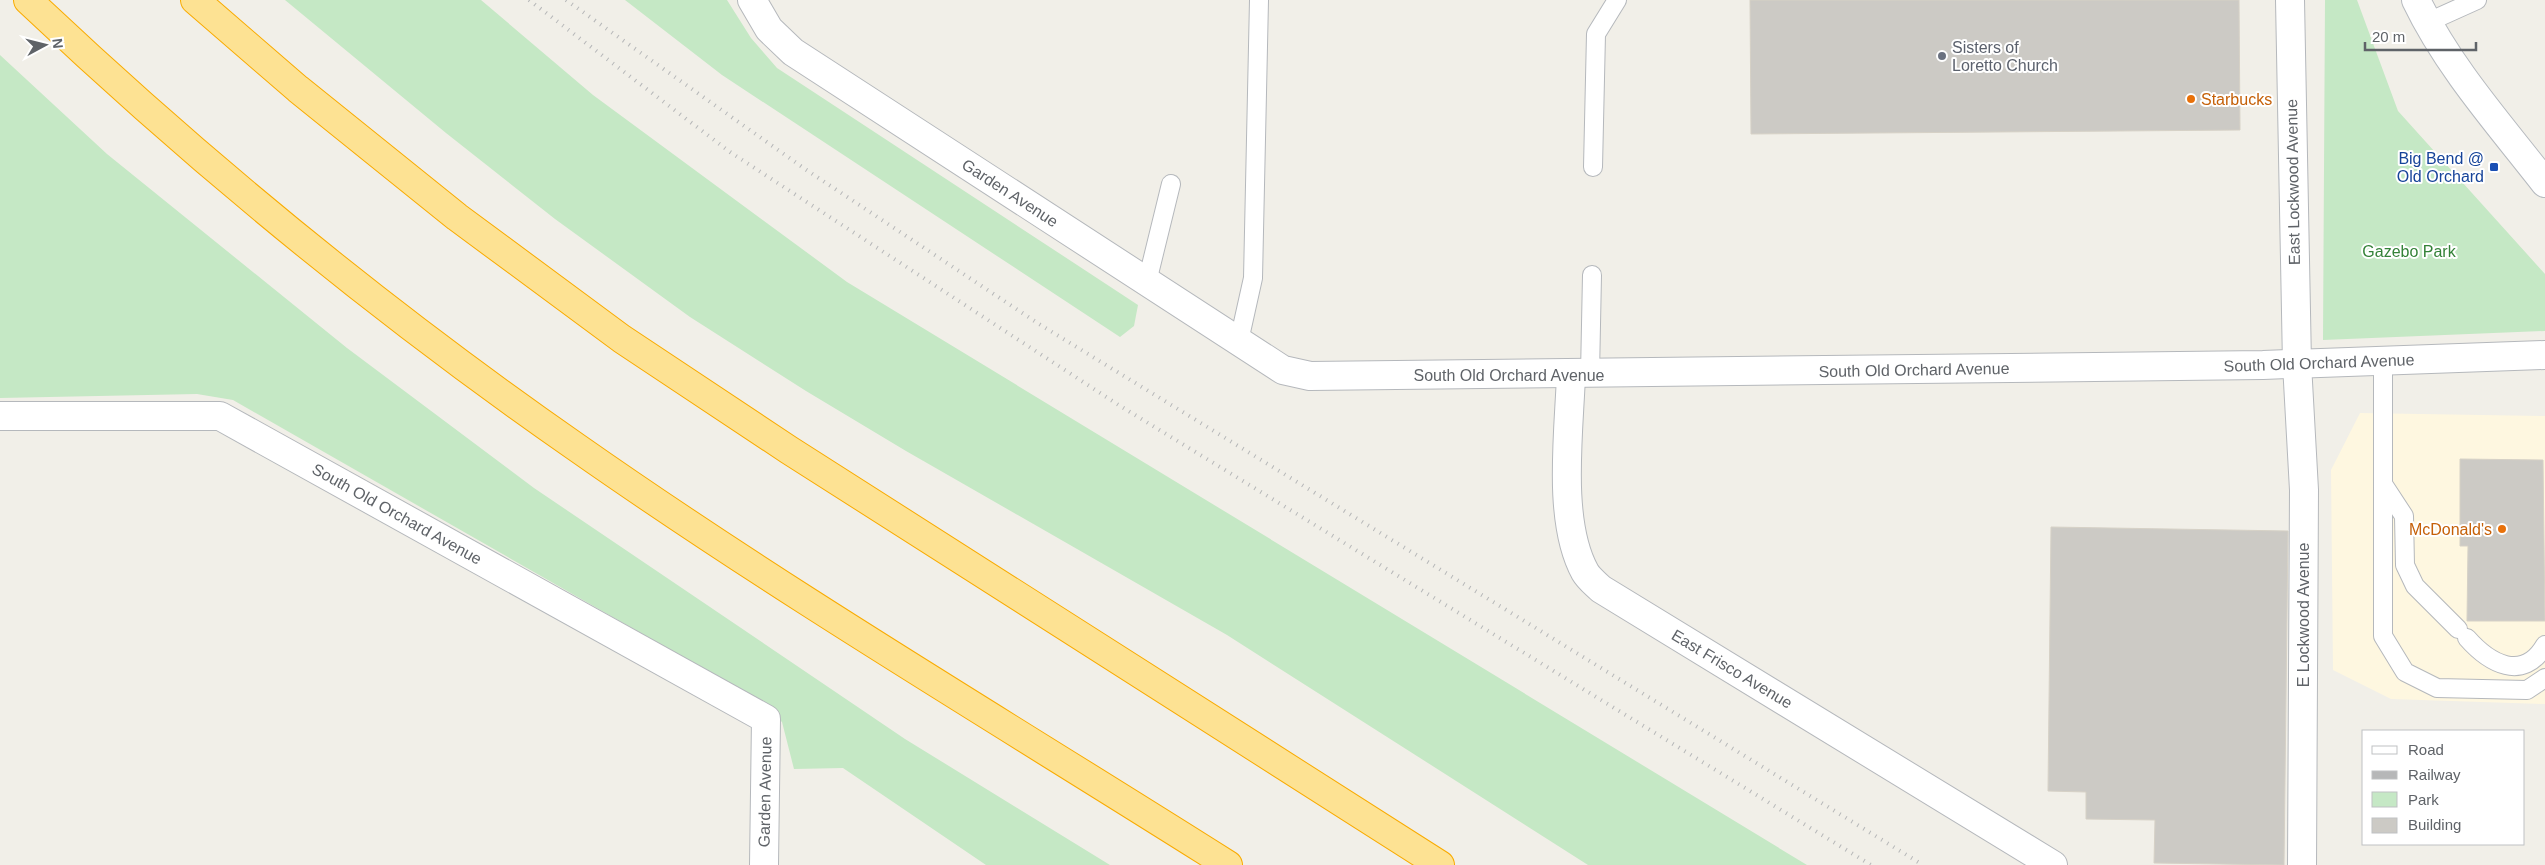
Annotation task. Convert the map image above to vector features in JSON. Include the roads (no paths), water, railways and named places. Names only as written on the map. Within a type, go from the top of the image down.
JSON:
[{"type":"highway","points":[[28,0],[88,57],[247,195],[407,324],[568,441],[748,562],[1228,865]]},
{"type":"highway","points":[[195,0],[298,89],[457,217],[622,339],[822,471],[1440,865]]},
{"type":"street","name":"Garden Avenue","points":[[752,0],[769,29],[793,52],[1283,370]]},
{"type":"street","name":"East Lockwood Avenue","points":[[2290,0],[2297,364]]},
{"type":"street","points":[[2421,11],[2470,85],[2545,183]]},
{"type":"street","name":"South Old Orchard Avenue","points":[[1283,370],[1310,376],[1580,374],[2297,364],[2545,355]]},
{"type":"street","name":"E Lockwood Avenue","points":[[2297,364],[2304,490],[2302,865]]},
{"type":"street","name":"East Frisco Avenue","points":[[1580,374],[1568,499],[1573,537],[1586,574],[1601,589],[2053,865]]},
{"type":"street","name":"South Old Orchard Avenue","points":[[0,416],[220,416],[766,719]]},
{"type":"street","name":"Garden Avenue","points":[[764,865],[766,719]]},
{"type":"lane","points":[[1239,341],[1253,278],[1259,0]]},
{"type":"lane","points":[[1594,167],[1596,34],[1617,0]]},
{"type":"lane","points":[[2421,11],[2477,0]]},
{"type":"lane","points":[[1147,282],[1171,184]]},
{"type":"lane","points":[[1580,374],[1592,274]]},
{"type":"lane","points":[[2383,362],[2383,636],[2404,672],[2438,688],[2527,690],[2545,678]]},
{"type":"lane","points":[[2383,483],[2404,516],[2405,565],[2415,586],[2481,654],[2496,664],[2508,667],[2525,664],[2541,652],[2545,645]]},
{"type":"railway","points":[[529,0],[730,152],[1117,404],[1871,865]]},
{"type":"railway","points":[[566,0],[805,169],[1039,324],[1923,865]]},
{"type":"place","name":"Sisters of Loretto Church","points":[[1942,56]]},
{"type":"place","name":"Starbucks","points":[[2191,99]]},
{"type":"place","name":"Big Bend @ Old Orchard","points":[[2494,167]]},
{"type":"place","name":"McDonald's","points":[[2502,529]]},
{"type":"park label","name":"Gazebo Park","points":[[2409,251]]}]
